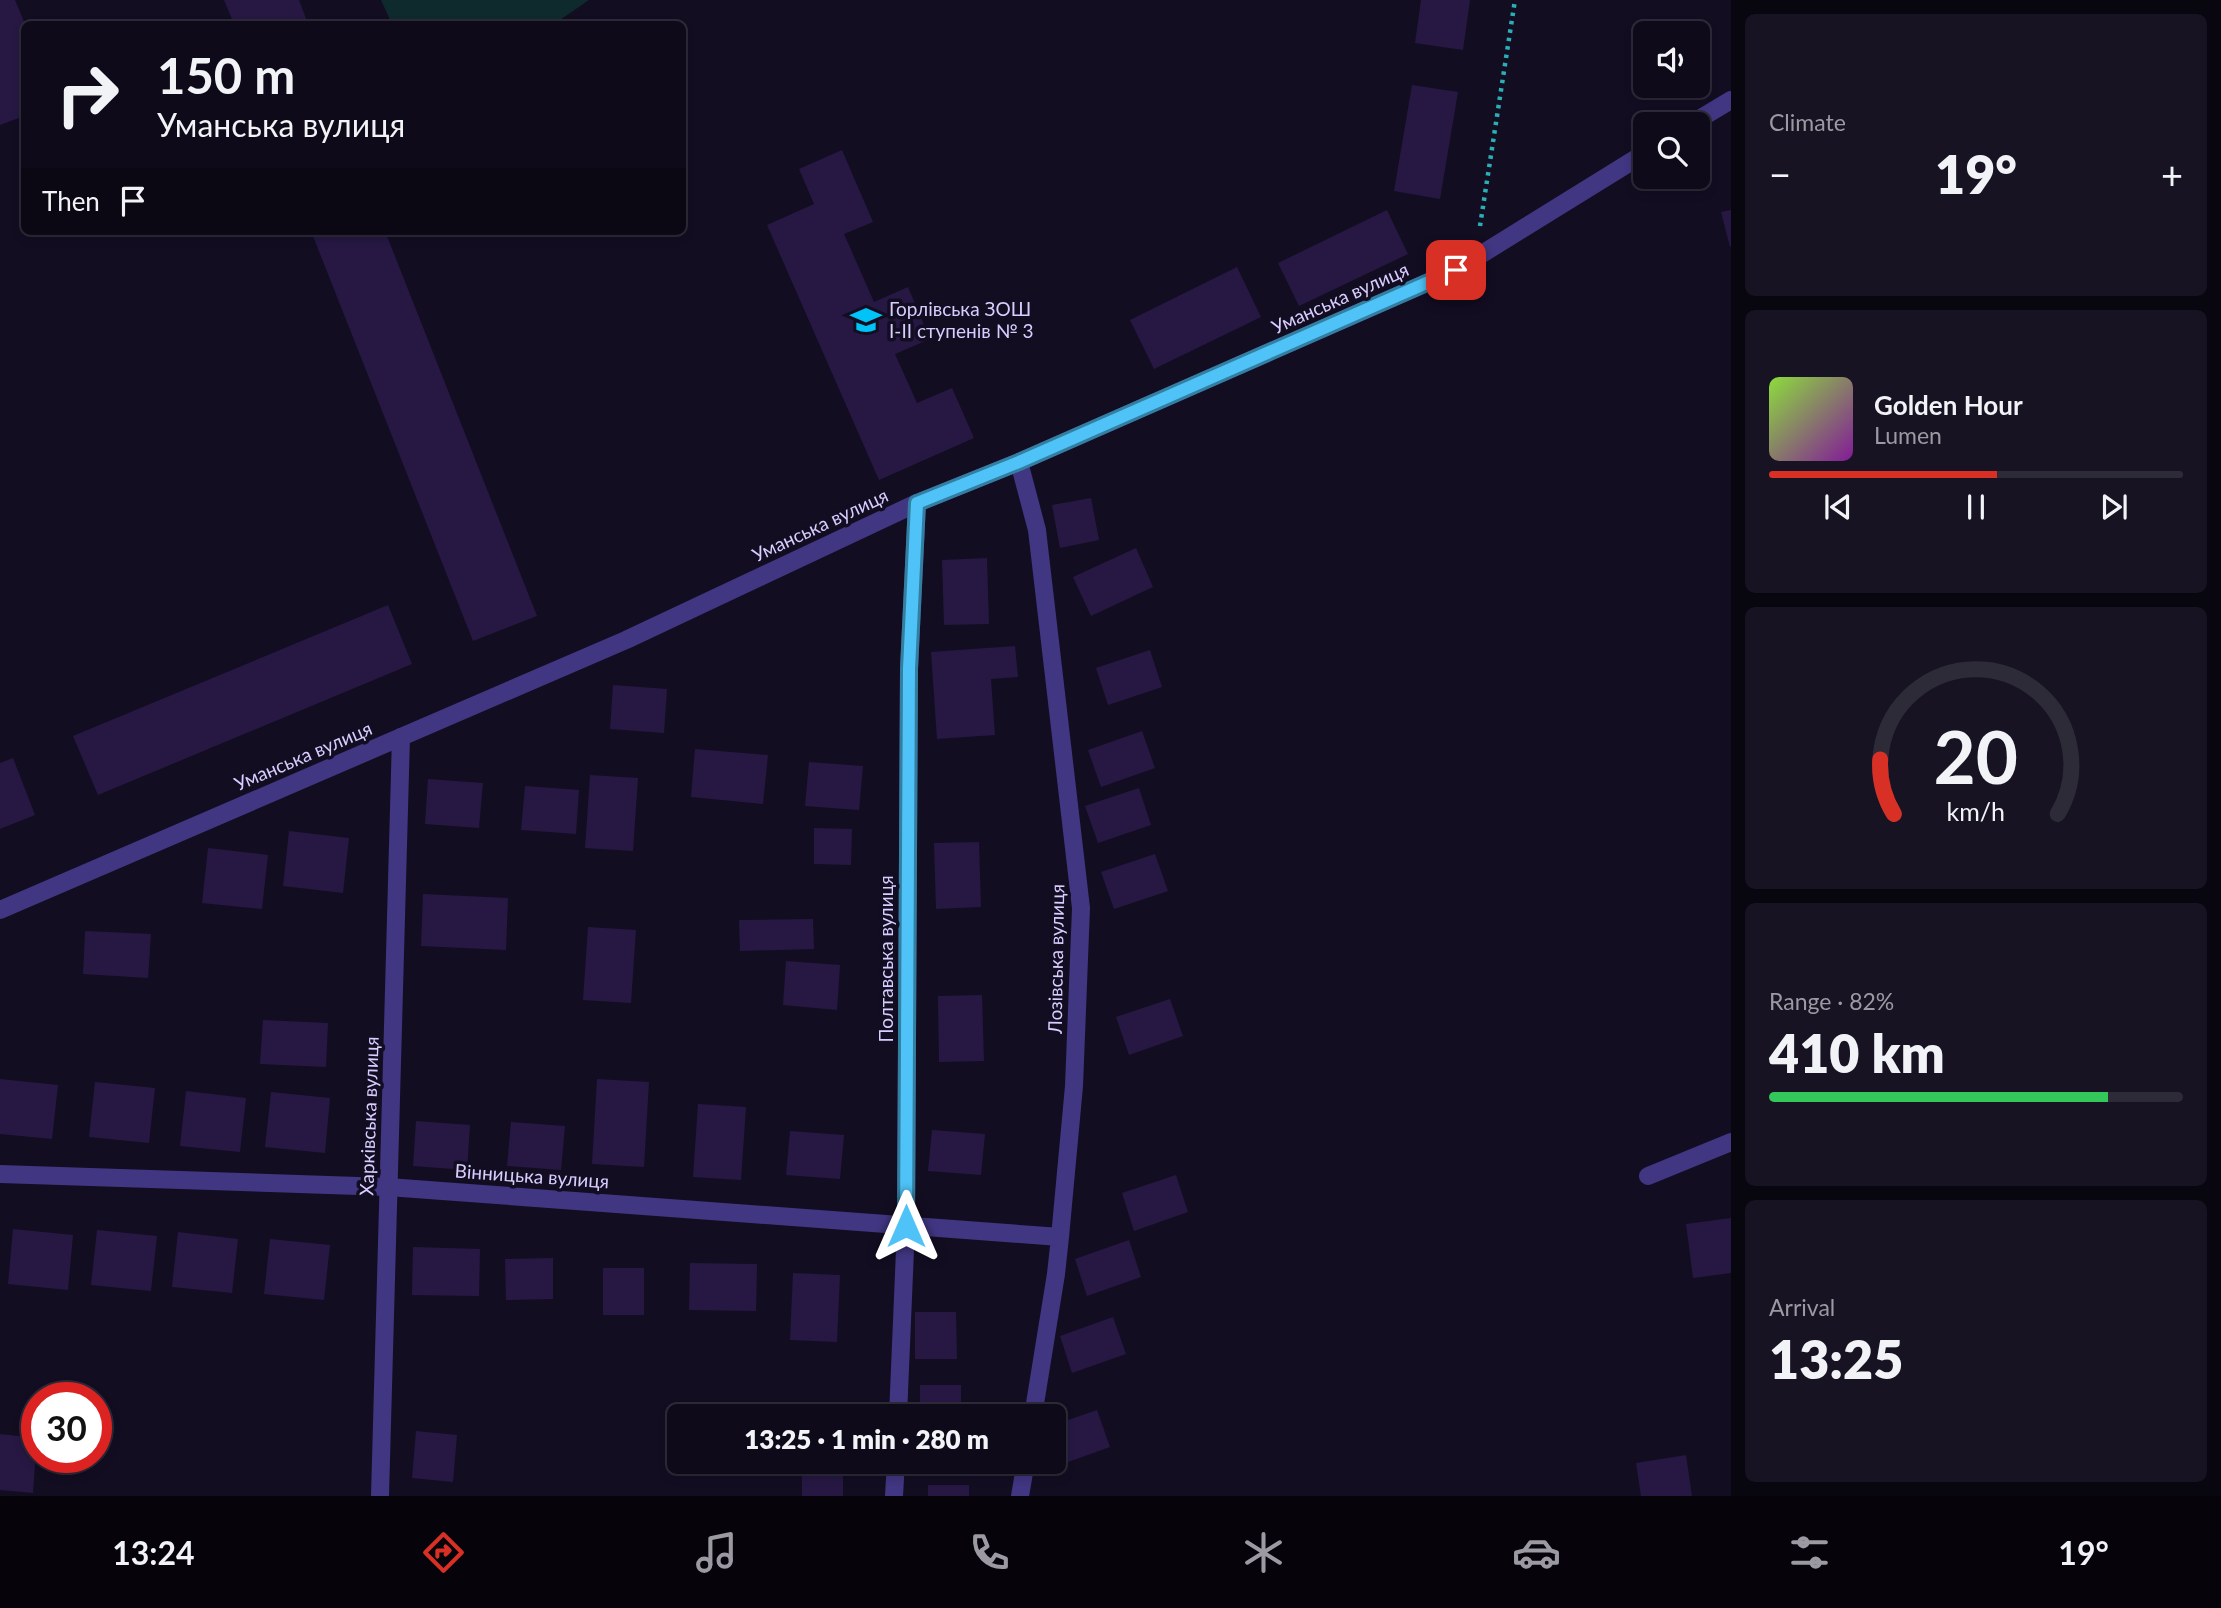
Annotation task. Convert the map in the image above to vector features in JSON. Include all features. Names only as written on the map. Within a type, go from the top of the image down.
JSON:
[{"type":"street","points":[[1710,113],[1731,100]]},
{"type":"street","name":"Уманська вулиця","points":[[0,910],[626,640],[917,503],[1019,462],[1444,275],[1633,160]]},
{"type":"street","name":"Лозівська вулиця","points":[[1019,462],[1037,530],[1081,908],[1074,1086],[1060,1237],[1035,1404]]},
{"type":"street","name":"Полтавська вулиця","points":[[899,1404],[906,1226],[909,669],[917,503]]},
{"type":"street","name":"Харківська вулиця","points":[[380,1496],[401,737]]},
{"type":"street","points":[[1648,1176],[1731,1142]]},
{"type":"street","name":"Вінницька вулиця","points":[[0,1174],[388,1186],[1060,1237]]},
{"type":"street","points":[[894,1496],[895,1474]]},
{"type":"street","points":[[1020,1496],[1024,1474]]},
{"type":"path","points":[[1475,258],[1515,0]]},
{"type":"green space","points":[[381,0],[589,0],[558,21],[391,21]]},
{"type":"building","points":[[0,0],[15,0],[24,21],[21,21],[21,117],[0,125]]},
{"type":"building","points":[[224,0],[299,0],[307,21],[233,21]]},
{"type":"building","points":[[1421,0],[1470,0],[1463,50],[1415,43]]},
{"type":"building","points":[[1412,85],[1458,92],[1440,199],[1394,191]]},
{"type":"building","name":"Горлівська ЗОШ І-ІІ ступенів № 3","points":[[842,150],[873,222],[844,234],[874,302],[908,287],[930,339],[895,354],[917,403],[952,388],[974,438],[879,480],[767,225],[814,204],[799,169]]},
{"type":"building","points":[[1387,210],[1408,254],[1299,306],[1278,263]]},
{"type":"building","points":[[1731,210],[1731,246],[1730,247],[1721,212]]},
{"type":"building","points":[[313,235],[387,235],[537,616],[473,641]]},
{"type":"building","points":[[1237,267],[1261,317],[1154,369],[1130,320]]},
{"type":"building","points":[[1091,498],[1099,540],[1060,548],[1052,505]]},
{"type":"building","points":[[1136,548],[1153,587],[1091,616],[1073,577]]},
{"type":"building","points":[[987,558],[989,624],[944,625],[942,560]]},
{"type":"building","points":[[388,605],[412,664],[98,795],[73,736]]},
{"type":"building","points":[[1015,646],[1018,677],[991,679],[995,735],[937,739],[931,652]]},
{"type":"building","points":[[1150,650],[1162,687],[1108,705],[1096,668]]},
{"type":"building","points":[[613,685],[667,689],[664,733],[610,729]]},
{"type":"building","points":[[1142,731],[1155,768],[1101,787],[1088,750]]},
{"type":"building","points":[[695,749],[768,755],[763,804],[691,797]]},
{"type":"building","points":[[13,758],[35,815],[0,829],[0,763]]},
{"type":"building","points":[[809,762],[863,766],[859,810],[805,806]]},
{"type":"building","points":[[590,775],[638,778],[633,851],[585,848]]},
{"type":"building","points":[[428,779],[483,783],[479,828],[425,824]]},
{"type":"building","points":[[525,786],[579,790],[576,834],[521,830]]},
{"type":"building","points":[[1139,788],[1151,825],[1098,843],[1085,806]]},
{"type":"building","points":[[814,828],[852,829],[851,865],[814,864]]},
{"type":"building","points":[[289,831],[349,838],[343,893],[283,886]]},
{"type":"building","points":[[979,842],[981,907],[936,909],[934,843]]},
{"type":"building","points":[[208,848],[268,855],[262,909],[202,903]]},
{"type":"building","points":[[1155,854],[1168,891],[1114,909],[1101,872]]},
{"type":"building","points":[[423,894],[508,898],[506,950],[421,946]]},
{"type":"building","points":[[813,919],[814,949],[740,951],[739,920]]},
{"type":"building","points":[[588,927],[636,930],[631,1003],[583,1000]]},
{"type":"building","points":[[85,931],[151,934],[148,978],[83,974]]},
{"type":"building","points":[[786,961],[840,965],[837,1010],[783,1005]]},
{"type":"building","points":[[982,995],[984,1061],[939,1062],[938,996]]},
{"type":"building","points":[[1170,999],[1183,1036],[1129,1055],[1116,1017]]},
{"type":"building","points":[[263,1020],[328,1023],[326,1067],[260,1064]]},
{"type":"building","points":[[0,1079],[58,1085],[52,1139],[0,1134]]},
{"type":"building","points":[[597,1079],[649,1082],[644,1167],[592,1164]]},
{"type":"building","points":[[95,1082],[155,1088],[149,1143],[89,1137]]},
{"type":"building","points":[[186,1091],[246,1098],[240,1152],[180,1146]]},
{"type":"building","points":[[271,1092],[330,1098],[325,1153],[265,1147]]},
{"type":"building","points":[[698,1104],[746,1107],[741,1180],[693,1177]]},
{"type":"building","points":[[416,1121],[470,1125],[467,1170],[413,1166]]},
{"type":"building","points":[[511,1122],[565,1126],[561,1170],[507,1166]]},
{"type":"building","points":[[932,1130],[985,1134],[981,1175],[928,1171]]},
{"type":"building","points":[[790,1131],[844,1135],[840,1179],[786,1175]]},
{"type":"building","points":[[1176,1175],[1188,1212],[1134,1231],[1122,1193]]},
{"type":"building","points":[[1731,1218],[1731,1273],[1693,1278],[1686,1224]]},
{"type":"building","points":[[13,1229],[73,1235],[68,1290],[8,1284]]},
{"type":"building","points":[[97,1230],[157,1236],[151,1291],[91,1285]]},
{"type":"building","points":[[178,1232],[238,1239],[232,1293],[172,1287]]},
{"type":"building","points":[[270,1239],[330,1245],[324,1300],[264,1294]]},
{"type":"building","points":[[1129,1240],[1141,1277],[1087,1296],[1075,1259]]},
{"type":"building","points":[[413,1247],[480,1249],[479,1296],[412,1295]]},
{"type":"building","points":[[553,1258],[553,1299],[506,1300],[505,1259]]},
{"type":"building","points":[[690,1263],[757,1264],[756,1311],[689,1310]]},
{"type":"building","points":[[603,1268],[644,1268],[644,1315],[603,1315]]},
{"type":"building","points":[[793,1273],[840,1275],[837,1342],[790,1340]]},
{"type":"building","points":[[915,1312],[956,1312],[957,1359],[915,1359]]},
{"type":"building","points":[[1113,1317],[1126,1354],[1072,1373],[1060,1336]]},
{"type":"building","points":[[920,1385],[961,1385],[961,1404],[920,1404]]},
{"type":"building","points":[[1097,1410],[1110,1447],[1066,1463],[1066,1421]]},
{"type":"building","points":[[416,1431],[457,1435],[453,1482],[412,1478]]},
{"type":"building","points":[[0,1434],[21,1436],[21,1473],[34,1473],[33,1493],[0,1490]]},
{"type":"building","points":[[1686,1455],[1692,1496],[1641,1496],[1636,1463]]},
{"type":"building","points":[[802,1474],[843,1474],[843,1496],[802,1496]]},
{"type":"building","points":[[928,1485],[969,1485],[969,1496],[928,1496]]},
{"type":"place","name":"Горлівська ЗОШ І-ІІ ступенів № 3","points":[[866,320]]},
{"type":"route","points":[[906,1226],[909,669],[917,503],[1019,462],[1456,270]]}]
